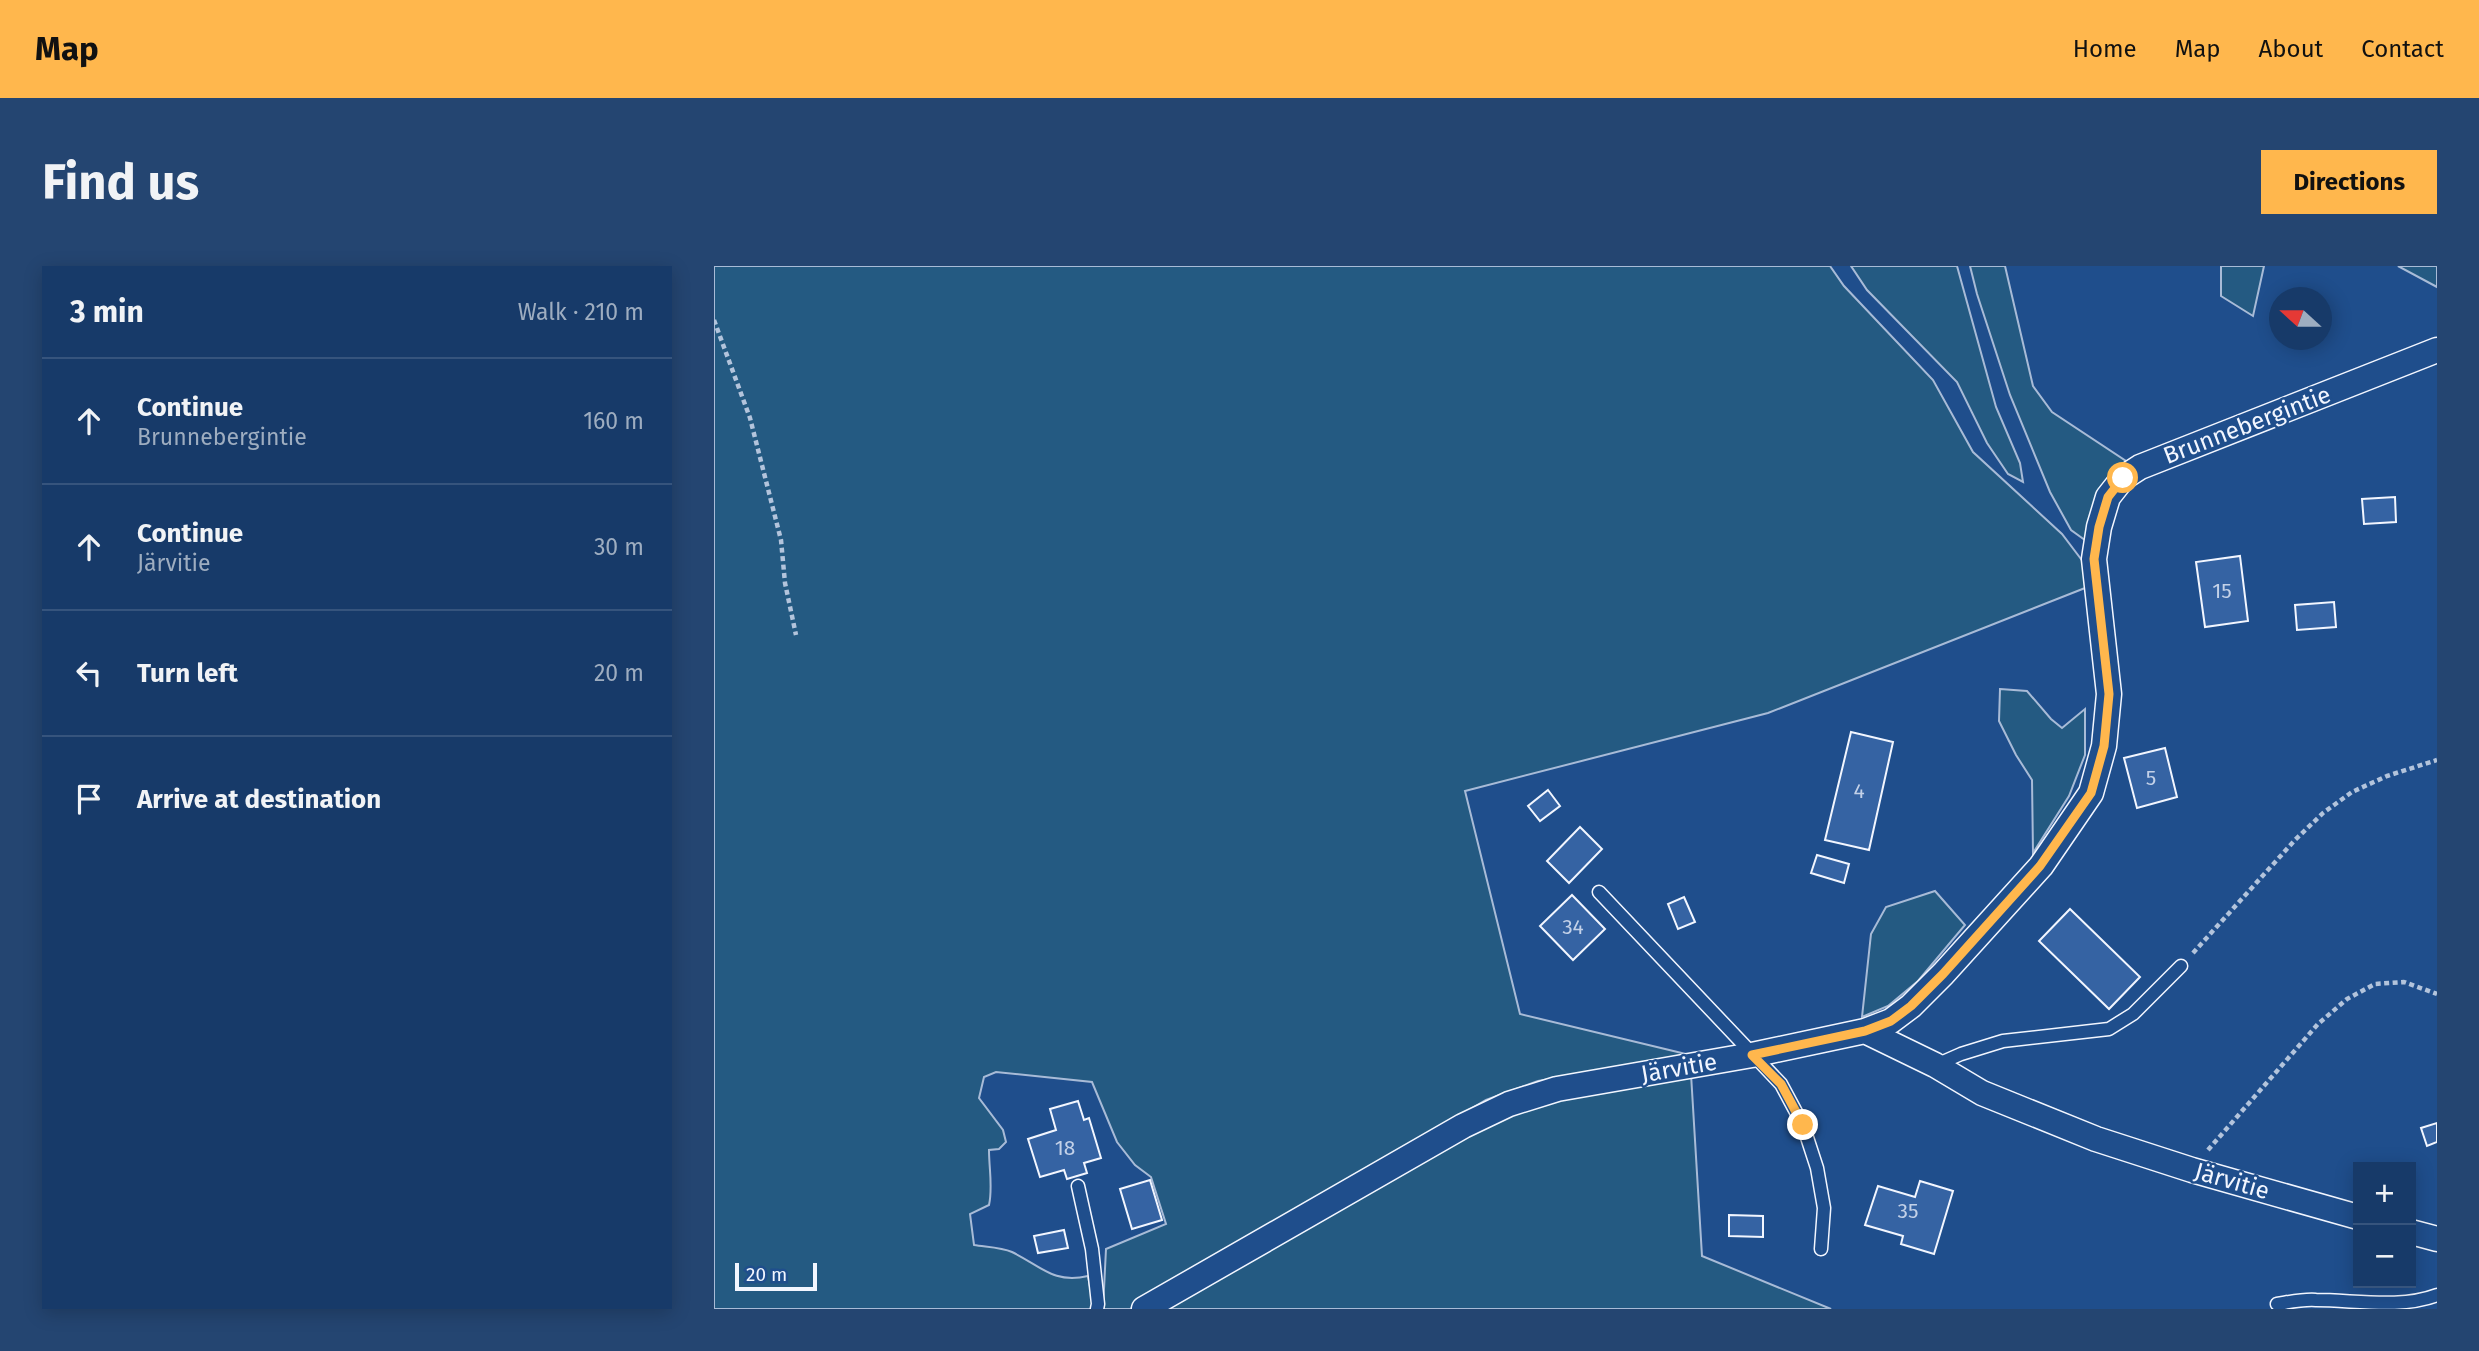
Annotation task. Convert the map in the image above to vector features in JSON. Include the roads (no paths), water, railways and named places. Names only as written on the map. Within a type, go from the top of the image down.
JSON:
[{"type":"street","name":"Brunnebergintie","points":[[1865,1031],[1891,1021],[1911,1006],[1943,974],[2040,866],[2091,793],[2104,746],[2109,694],[2094,559],[2099,527],[2108,497],[2123,478],[2140,467],[2437,350]]},
{"type":"street","name":"Järvitie","points":[[1144,1309],[1463,1126],[1509,1104],[1557,1089],[1752,1055],[1865,1031],[1935,1065],[1982,1093],[2096,1139],[2192,1170],[2353,1216]]},
{"type":"street","points":[[2416,1233],[2437,1239]]},
{"type":"lane","points":[[1599,892],[1781,1084],[1803,1125],[1817,1168],[1824,1208],[1821,1249]]},
{"type":"lane","points":[[1935,1065],[2003,1041],[2109,1029],[2133,1014],[2181,966]]},
{"type":"lane","points":[[1078,1186],[1092,1249],[1097,1309]]},
{"type":"lane","points":[[2277,1304],[2313,1299],[2375,1303],[2424,1300],[2437,1295]]}]
